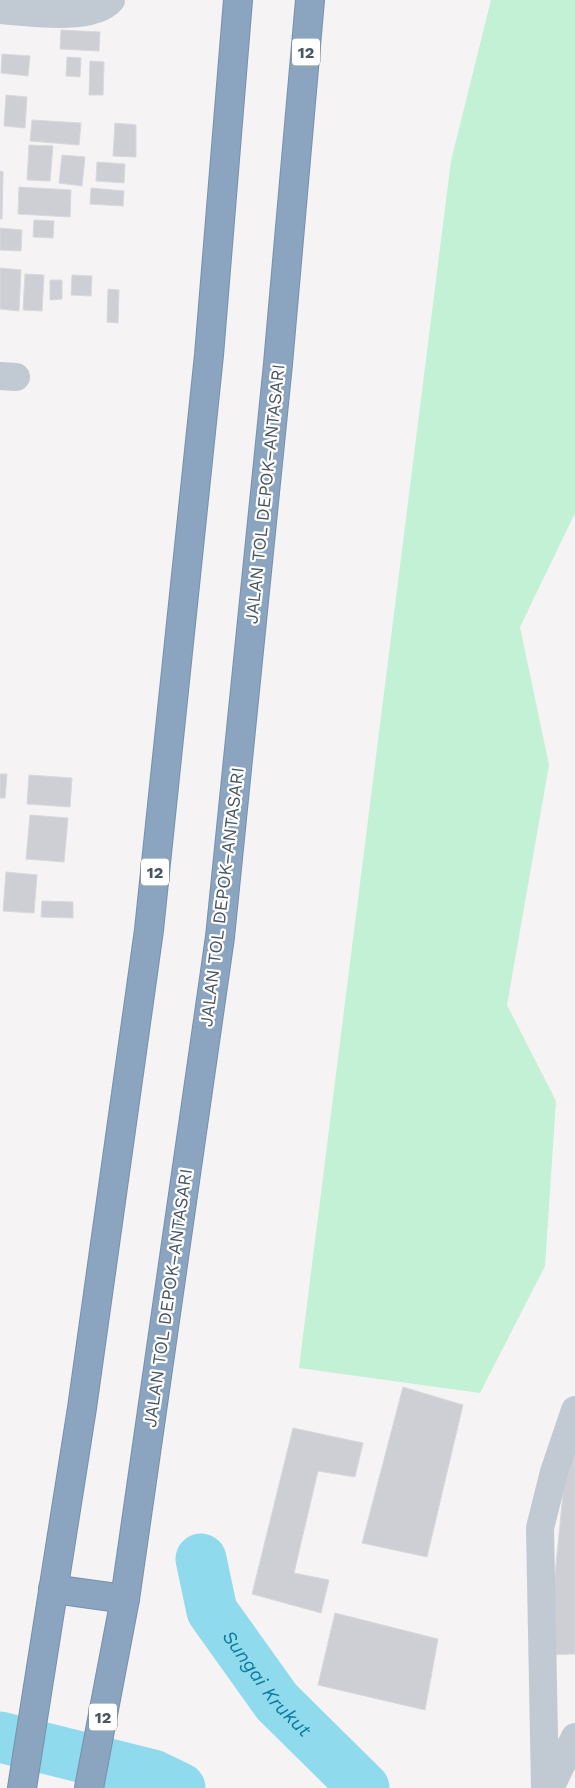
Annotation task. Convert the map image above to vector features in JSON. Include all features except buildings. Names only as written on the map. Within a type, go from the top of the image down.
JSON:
[{"type":"highway","name":"12","points":[[22,1788],[82,1408],[149,930],[209,355],[238,0]]},
{"type":"highway","name":"JALAN TOL DEPOK–ANTASARI","points":[[89,1788],[125,1599],[220,937],[278,364],[310,0]]},
{"type":"highway","points":[[53,1589],[125,1599]]},
{"type":"street","points":[[0,10],[69,14],[87,12],[111,0]]},
{"type":"street","points":[[545,1788],[540,1528],[554,1472],[575,1410]]},
{"type":"street","points":[[550,1788],[575,1737]]},
{"type":"green space","points":[[491,0],[575,0],[575,513],[520,627],[549,765],[507,1005],[556,1101],[545,1266],[480,1393],[299,1368],[451,161]]},
{"type":"waterway","name":"Sungai Krukut","points":[[201,1559],[212,1611],[277,1702],[364,1788]]},
{"type":"waterway","name":"Sungai Krukut","points":[[0,1737],[153,1775],[180,1788]]}]
